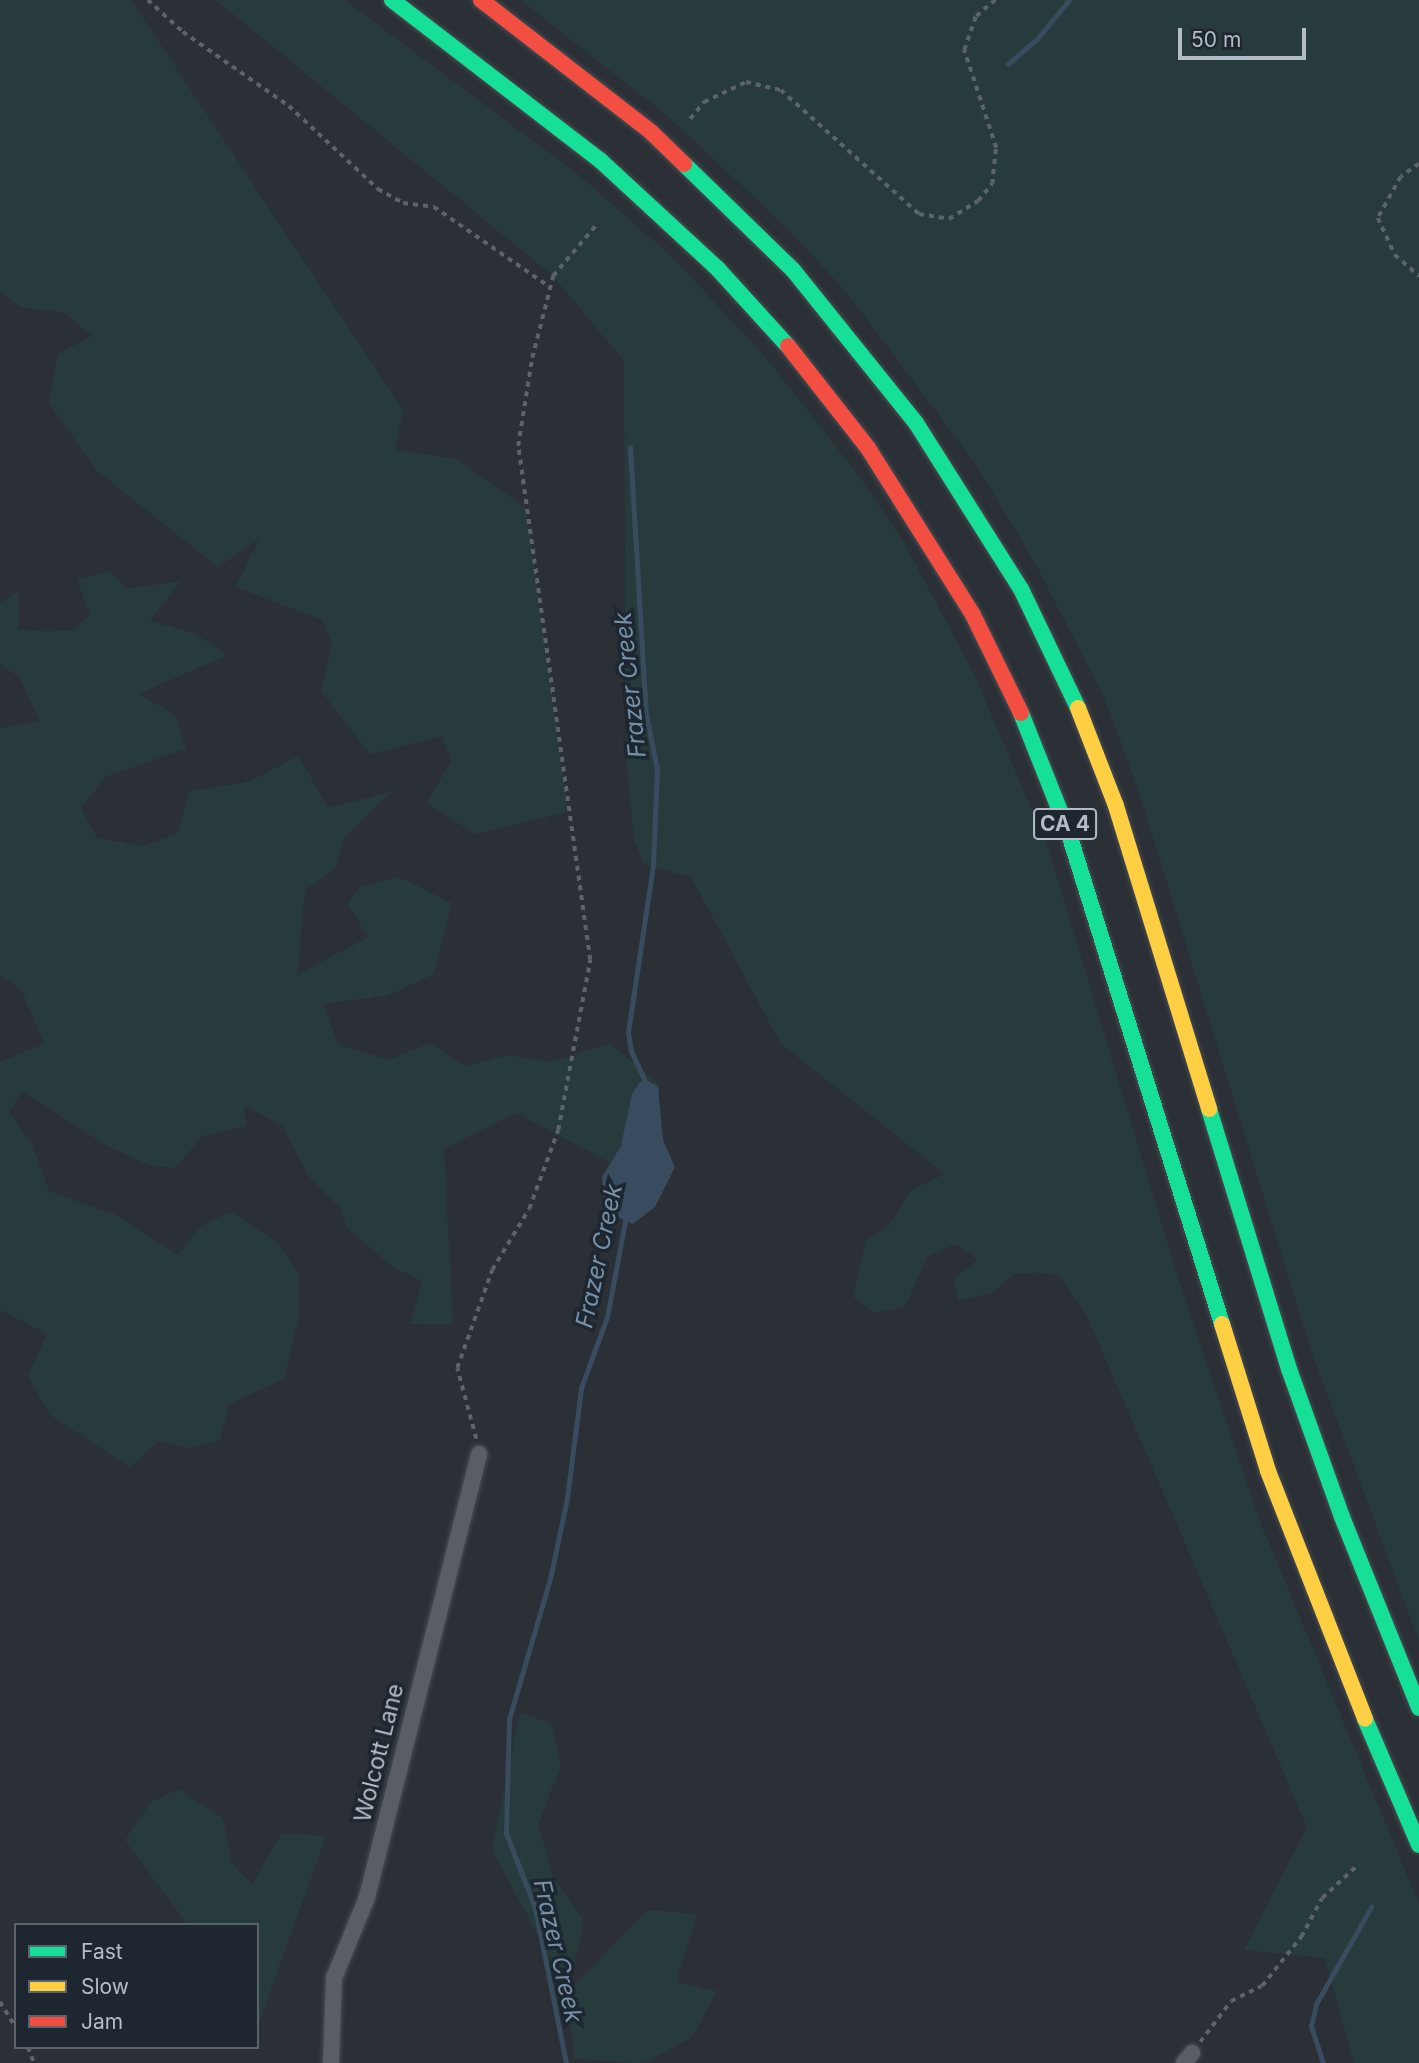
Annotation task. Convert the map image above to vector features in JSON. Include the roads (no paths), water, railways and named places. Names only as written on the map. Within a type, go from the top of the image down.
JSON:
[{"type":"highway","name":"CA 4","points":[[392,0],[601,161],[718,268],[796,355],[860,438],[973,615],[1025,722],[1068,831],[1268,1471],[1323,1619],[1419,1845]]},
{"type":"highway","name":"CA 4","points":[[481,0],[651,132],[793,270],[916,423],[1021,589],[1073,696],[1116,806],[1289,1369],[1342,1517],[1419,1708]]},
{"type":"street","name":"Wolcott Lane","points":[[331,2063],[334,1978],[367,1897],[479,1454]]},
{"type":"water","points":[[648,1081],[658,1087],[663,1140],[675,1167],[655,1207],[633,1224],[604,1211],[602,1177],[621,1146],[632,1094],[640,1082]]},
{"type":"waterway","name":"Frazer Creek","points":[[1008,64],[1037,39],[1069,0]]},
{"type":"waterway","name":"Frazer Creek","points":[[630,447],[646,714],[657,769],[653,865],[628,1032],[631,1051],[647,1086]]},
{"type":"waterway","name":"Frazer Creek","points":[[566,2063],[535,1908],[506,1833],[509,1719],[550,1579],[567,1498],[581,1388],[607,1317],[626,1216]]},
{"type":"waterway","points":[[1323,2063],[1311,2026],[1316,2004],[1371,1907]]}]
